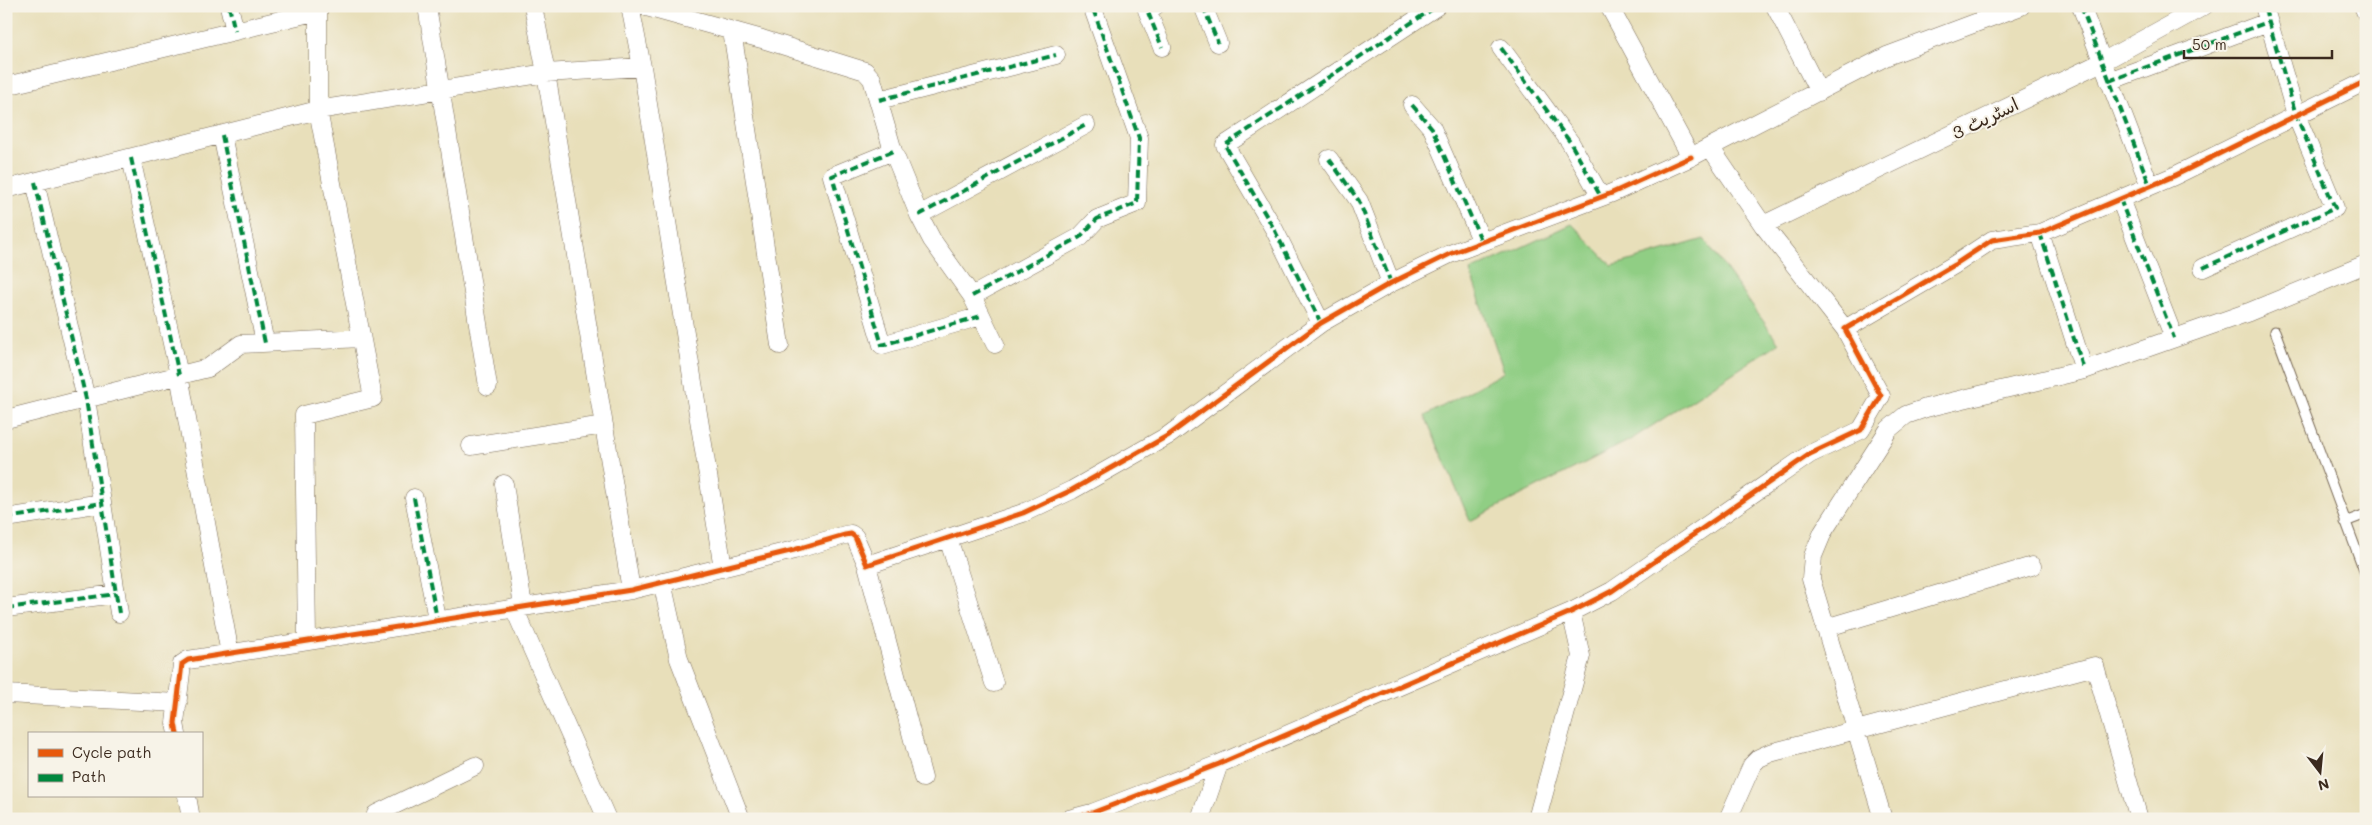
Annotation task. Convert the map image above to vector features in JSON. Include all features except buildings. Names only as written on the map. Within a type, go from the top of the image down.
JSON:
[{"type":"street","points":[[229,6],[235,31]]},
{"type":"street","points":[[427,6],[488,386]]},
{"type":"street","points":[[533,6],[546,73],[631,590]]},
{"type":"street","points":[[630,6],[642,66],[723,568]]},
{"type":"street","points":[[643,6],[732,30],[865,71],[872,79],[893,151],[919,215],[932,240],[972,296],[995,344]]},
{"type":"street","points":[[972,296],[1080,237],[1098,219],[1137,203],[1139,138],[1092,6]]},
{"type":"street","points":[[1156,6],[1147,10],[1162,47]]},
{"type":"street","points":[[1203,6],[1218,43]]},
{"type":"street","points":[[1321,323],[1274,229],[1225,145],[1437,6]]},
{"type":"street","points":[[1609,6],[1691,157]]},
{"type":"street","points":[[1775,6],[1819,92]]},
{"type":"street","points":[[867,565],[1022,513],[1072,490],[1169,435],[1321,323],[1391,283],[1450,254],[1601,198],[1691,157],[1887,56],[2021,6]]},
{"type":"street","points":[[2081,6],[2150,186]]},
{"type":"street","name":"اسٹریٹ 3","points":[[1763,226],[2102,62],[2204,6]]},
{"type":"street","points":[[2363,6],[2366,13]]},
{"type":"street","points":[[6,86],[319,9],[318,110],[372,398],[304,416],[307,640]]},
{"type":"street","points":[[2109,81],[2266,14],[2296,115],[2335,208],[2203,268]]},
{"type":"street","points":[[732,30],[780,344]]},
{"type":"street","points":[[1501,48],[1570,142],[1601,198]]},
{"type":"street","points":[[879,100],[1056,55]]},
{"type":"street","points":[[6,190],[318,110],[546,73],[642,66]]},
{"type":"street","points":[[1845,329],[1954,265],[1992,240],[2040,233],[2120,199],[2366,81]]},
{"type":"street","points":[[1412,105],[1432,128],[1482,242]]},
{"type":"street","points":[[919,215],[1086,125]]},
{"type":"street","points":[[222,135],[265,343]]},
{"type":"street","points":[[1069,819],[1092,813],[1219,764],[1571,612],[1612,591],[1810,454],[1861,430],[1881,396],[1845,329],[1763,226],[1710,147]]},
{"type":"street","points":[[893,151],[832,176],[882,345],[981,316]]},
{"type":"street","points":[[131,158],[179,375],[230,654]]},
{"type":"street","points":[[1329,159],[1359,201],[1391,283]]},
{"type":"street","points":[[35,182],[86,399],[119,613]]},
{"type":"street","points":[[2120,199],[2174,338]]},
{"type":"street","points":[[2040,233],[2084,370]]},
{"type":"street","points":[[1883,819],[1811,579],[1813,556],[1823,532],[1889,429],[1906,415],[1926,408],[2084,370],[2249,312],[2366,264]]},
{"type":"street","points":[[6,419],[208,368],[241,344],[361,338]]},
{"type":"street","points":[[471,446],[604,425]]},
{"type":"street","points":[[504,484],[519,607],[607,819]]},
{"type":"street","points":[[414,498],[437,619]]},
{"type":"street","points":[[6,518],[102,503]]},
{"type":"street","points":[[177,732],[175,723],[184,661],[437,619],[631,590],[851,534],[855,537],[867,565],[923,778]]},
{"type":"street","points":[[948,538],[994,683]]},
{"type":"street","points":[[1825,628],[2032,566]]},
{"type":"street","points":[[662,582],[679,659],[741,819]]},
{"type":"street","points":[[6,608],[116,594]]},
{"type":"street","points":[[1537,819],[1581,656],[1571,612]]},
{"type":"street","points":[[1728,819],[1752,765],[1759,758],[1770,753],[2095,666],[2139,819]]},
{"type":"street","points":[[6,694],[178,703]]},
{"type":"street","points":[[1200,819],[1219,764]]},
{"type":"street","points":[[372,817],[475,766]]},
{"type":"street","points":[[187,798],[191,819]]},
{"type":"lane","points":[[2275,331],[2366,576]]},
{"type":"lane","points":[[2345,522],[2366,514]]},
{"type":"green space","points":[[1572,224],[1612,266],[1704,239],[1779,343],[1632,439],[1470,521],[1425,416],[1504,372],[1470,271]]},
{"type":"marked path","points":[[229,6],[235,31]]},
{"type":"marked path","points":[[972,296],[1080,237],[1097,219],[1137,203],[1139,138],[1092,6]]},
{"type":"marked path","points":[[1155,6],[1147,10],[1162,47]]},
{"type":"marked path","points":[[1203,6],[1218,43]]},
{"type":"marked path","points":[[1321,323],[1274,229],[1225,145],[1437,6]]},
{"type":"marked path","points":[[2081,6],[2150,186]]},
{"type":"marked path","points":[[2203,268],[2335,208],[2296,115],[2264,6]]},
{"type":"marked path","points":[[2363,6],[2366,13]]},
{"type":"marked path","points":[[2109,81],[2268,22]]},
{"type":"marked path","points":[[1501,48],[1570,142],[1601,197]]},
{"type":"marked path","points":[[879,100],[1056,55]]},
{"type":"marked path","points":[[1412,105],[1432,128],[1482,242]]},
{"type":"marked path","points":[[919,215],[1086,125]]},
{"type":"marked path","points":[[222,135],[265,343]]},
{"type":"marked path","points":[[893,151],[832,176],[882,345],[981,316]]},
{"type":"marked path","points":[[131,158],[179,375]]},
{"type":"marked path","points":[[1329,159],[1359,201],[1391,283]]},
{"type":"marked path","points":[[35,182],[86,399],[119,613]]},
{"type":"marked path","points":[[2120,199],[2174,338]]},
{"type":"marked path","points":[[2040,233],[2084,370]]},
{"type":"marked path","points":[[414,498],[437,619]]},
{"type":"marked path","points":[[6,518],[102,503]]},
{"type":"marked path","points":[[6,608],[116,594]]},
{"type":"cycle path","points":[[1069,819],[1092,813],[1219,764],[1571,612],[1612,591],[1810,454],[1861,430],[1881,396],[1845,329],[1954,265],[1992,240],[2040,233],[2174,176],[2366,81]]},
{"type":"cycle path","points":[[177,732],[175,723],[182,664],[188,660],[631,590],[851,534],[855,537],[867,565],[1023,513],[1072,490],[1169,435],[1321,323],[1391,283],[1450,254],[1612,193],[1691,157]]}]
